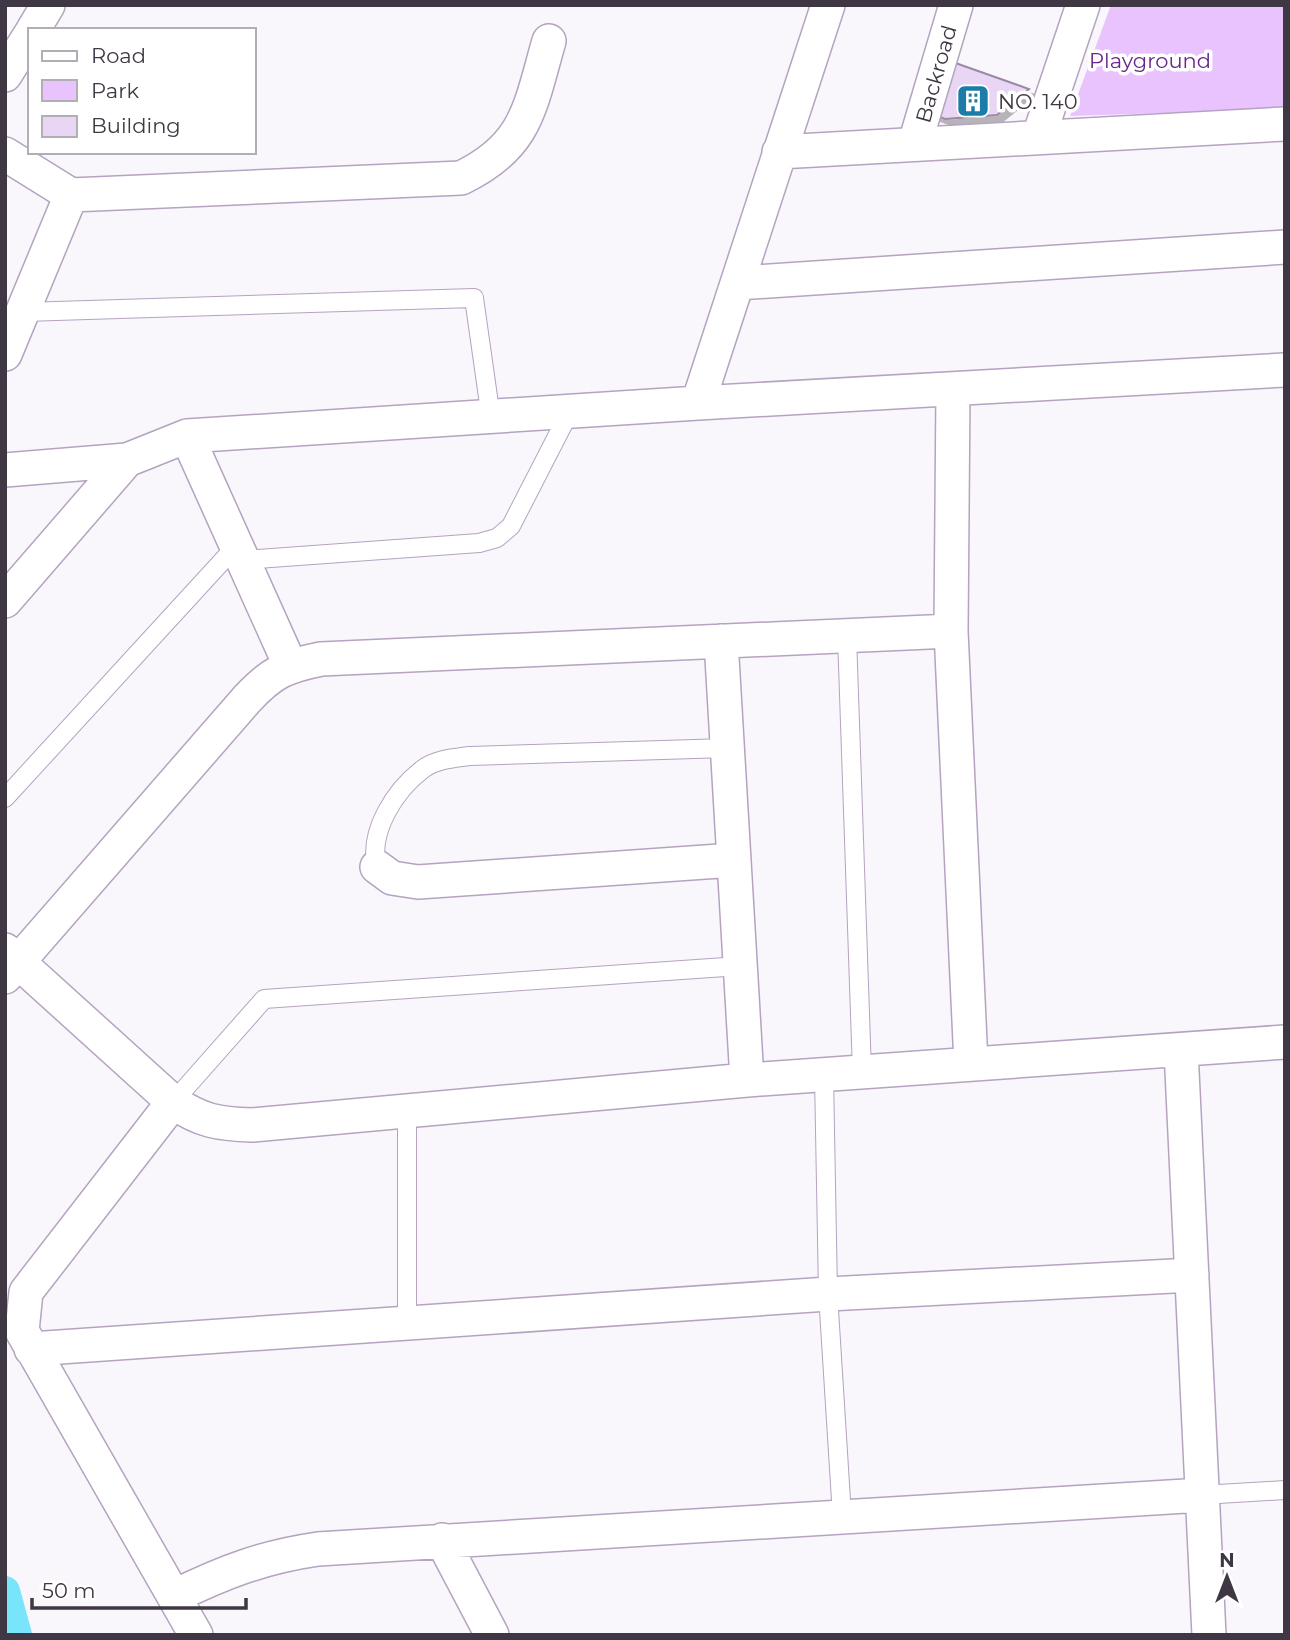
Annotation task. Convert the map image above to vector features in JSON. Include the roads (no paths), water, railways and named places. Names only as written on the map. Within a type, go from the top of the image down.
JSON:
[{"type":"street","points":[[34,28],[48,5]]},
{"type":"street","points":[[698,403],[828,5]]},
{"type":"street","name":"Backroad","points":[[915,143],[956,5]]},
{"type":"street","points":[[1040,136],[1083,5]]},
{"type":"street","points":[[5,75],[28,38]]},
{"type":"street","points":[[5,154],[71,195],[461,178],[489,165],[512,143],[526,117],[550,41]]},
{"type":"street","points":[[779,152],[1285,124]]},
{"type":"street","points":[[5,354],[71,195]]},
{"type":"street","points":[[738,283],[1285,247]]},
{"type":"street","points":[[5,470],[127,460],[187,436],[698,403],[1285,370]]},
{"type":"street","points":[[953,390],[951,631],[971,1064]]},
{"type":"street","points":[[187,436],[241,552],[289,666]]},
{"type":"street","points":[[5,601],[127,460]]},
{"type":"street","points":[[951,631],[321,659],[289,666],[267,678],[247,699],[10,963],[173,1102],[195,1118],[220,1124],[251,1125],[747,1080],[1285,1042]]},
{"type":"street","points":[[721,641],[747,1080]]},
{"type":"street","points":[[377,867],[392,878],[418,882],[734,860]]},
{"type":"street","points":[[1181,1050],[1209,1635]]},
{"type":"street","points":[[173,1102],[26,1292],[22,1331],[197,1635]]},
{"type":"street","points":[[32,1349],[828,1294],[1192,1275]]},
{"type":"street","points":[[174,1596],[236,1567],[276,1555],[442,1540],[1202,1495]]},
{"type":"street","points":[[442,1540],[492,1635]]},
{"type":"lane","points":[[24,312],[474,298],[491,418]]},
{"type":"lane","points":[[5,798],[241,552],[479,543],[497,538],[511,526],[569,413]]},
{"type":"lane","points":[[846,636],[862,1072]]},
{"type":"lane","points":[[377,867],[374,853],[376,831],[424,768],[444,760],[470,756],[727,748]]},
{"type":"lane","points":[[173,1102],[264,999],[740,966]]},
{"type":"lane","points":[[824,1075],[828,1294],[842,1516]]},
{"type":"lane","points":[[407,1110],[407,1321]]},
{"type":"lane","points":[[1202,1495],[1285,1490]]},
{"type":"waterway","points":[[5,1591],[17,1635]]},
{"type":"place","name":"NO. 140","points":[[973,101]]},
{"type":"park label","name":"Playground","points":[[1150,60]]}]
